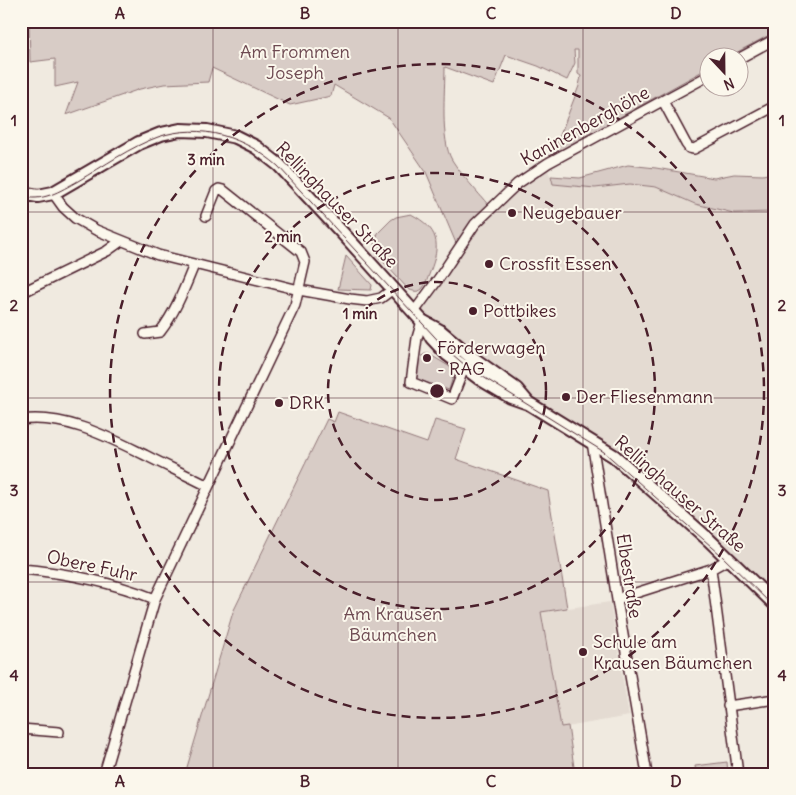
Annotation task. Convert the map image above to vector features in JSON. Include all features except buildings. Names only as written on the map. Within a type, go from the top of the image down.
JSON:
[{"type":"main road","name":"Rellinghauser Straße","points":[[21,193],[38,196],[53,193],[136,145],[161,134],[180,130],[228,134],[256,147],[279,165],[418,317],[432,338],[447,354],[464,368],[511,397],[528,404],[614,456],[729,559],[775,604]]},
{"type":"main road","name":"Rellinghauser Straße","points":[[418,317],[440,331],[471,357],[516,389],[528,404]]},
{"type":"street","points":[[748,54],[775,39]]},
{"type":"street","name":"Kaninenberghöhe","points":[[418,317],[439,278],[475,224],[517,184],[548,163],[698,82]]},
{"type":"street","points":[[663,101],[686,144],[689,148],[694,149],[775,106]]},
{"type":"street","points":[[21,178],[21,186]]},
{"type":"street","points":[[104,774],[155,599],[295,304],[305,262],[300,252],[228,193],[219,189],[216,191],[206,216]]},
{"type":"street","points":[[53,193],[63,207],[75,218],[96,230],[158,255],[299,290],[350,299],[367,300],[381,298],[393,289]]},
{"type":"street","points":[[21,293],[107,251],[121,241]]},
{"type":"street","points":[[144,334],[160,332],[182,292],[194,265]]},
{"type":"street","points":[[418,317],[418,338],[410,382],[452,399],[464,368]]},
{"type":"street","points":[[21,420],[49,420],[79,426],[106,436],[208,486]]},
{"type":"street","name":"Elbestraße","points":[[592,442],[616,600],[647,774]]},
{"type":"street","points":[[616,600],[711,570],[729,559]]},
{"type":"street","name":"Obere Fuhr","points":[[21,569],[49,571],[82,577],[118,586],[155,599]]},
{"type":"street","points":[[711,570],[738,774]]},
{"type":"street","points":[[728,706],[775,699]]},
{"type":"street","points":[[21,729],[59,732]]},
{"type":"shaded area","points":[[548,170],[553,184],[595,188],[630,184],[656,187],[695,204],[734,213],[775,212],[775,603],[614,455],[506,390],[448,348],[414,312],[475,226],[518,186]]},
{"type":"shaded area","name":"Schule am Krausen Bäumchen","points":[[610,602],[629,716],[561,728],[541,612]]},
{"type":"green space","name":"Am Frommen Joseph","points":[[29,21],[775,21],[775,32],[745,48],[698,48],[698,74],[550,156],[579,86],[581,76],[578,74],[578,50],[574,50],[575,63],[567,80],[538,66],[506,55],[494,85],[445,67],[444,115],[448,151],[460,172],[489,206],[458,248],[426,172],[389,118],[334,85],[331,96],[290,105],[212,68],[208,82],[164,84],[140,89],[66,115],[78,82],[55,87],[55,59],[30,62]]},
{"type":"green space","points":[[628,165],[714,178],[734,174],[763,175],[775,172],[775,212],[734,213],[695,204],[656,187],[630,184],[595,188],[553,184],[551,176],[580,178]]},
{"type":"green space","points":[[411,214],[427,225],[435,238],[436,245],[436,253],[427,281],[422,289],[417,291],[408,289],[377,255],[375,242],[378,233],[391,220]]},
{"type":"green space","points":[[346,256],[372,285],[371,290],[338,289]]},
{"type":"green space","points":[[429,354],[455,370],[449,390],[416,379],[418,358]]},
{"type":"green space","name":"Am Krausen Bäumchen","points":[[338,412],[427,443],[435,420],[466,429],[456,459],[548,491],[567,608],[541,612],[561,727],[568,726],[575,774],[185,774],[233,612],[327,419],[334,422]]},
{"type":"green space","points":[[727,762],[728,774],[696,774],[695,766]]},
{"type":"tram line","points":[[21,196],[36,198],[51,195],[137,146],[158,137],[174,133],[190,131],[222,135],[252,148],[278,166],[445,348],[466,366],[604,452],[720,554],[775,608]]},
{"type":"place","name":"Neugebauer","points":[[512,213]]},
{"type":"place","name":"Crossfit Essen","points":[[489,264]]},
{"type":"place","name":"Pottbikes","points":[[473,311]]},
{"type":"place","name":"Förderwagen - RAG","points":[[427,358]]},
{"type":"place","name":"Der Fliesenmann","points":[[566,397]]},
{"type":"place","name":"DRK","points":[[279,403]]},
{"type":"place","name":"Schule am Krausen Bäumchen","points":[[583,652]]}]
